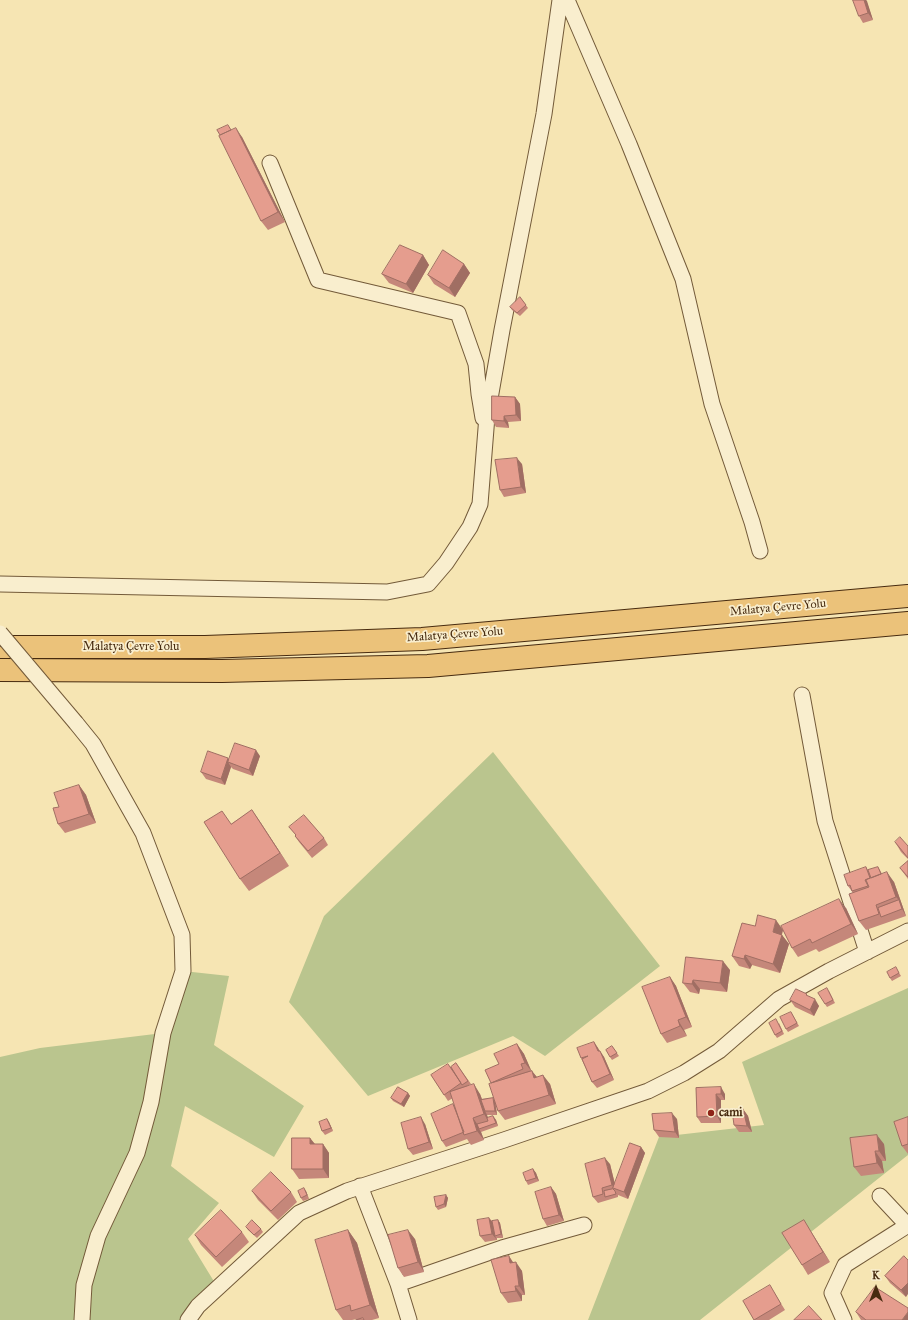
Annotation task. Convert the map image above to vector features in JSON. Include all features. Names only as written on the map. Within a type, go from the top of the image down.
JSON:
[{"type":"highway","name":"Malatya Çevre Yolu","points":[[0,647],[205,647],[422,639],[908,596]]},
{"type":"highway","name":"Malatya Çevre Yolu","points":[[0,670],[222,672],[428,666],[908,623]]},
{"type":"street","points":[[0,584],[387,592],[428,584],[446,563],[470,527],[480,504],[486,433],[502,330],[544,114],[560,0]]},
{"type":"street","points":[[567,0],[629,144],[684,279],[712,404],[760,550]]},
{"type":"street","points":[[270,163],[318,280],[458,313],[476,364],[479,394],[486,433]]},
{"type":"street","points":[[0,632],[93,744],[143,834],[182,935],[183,971],[163,1033],[151,1102],[137,1152],[98,1236],[84,1285],[82,1320]]},
{"type":"street","points":[[802,695],[825,821],[867,952]]},
{"type":"street","points":[[188,1320],[198,1306],[300,1213],[360,1186],[504,1140],[648,1091],[684,1073],[719,1051],[778,999],[908,931]]},
{"type":"street","points":[[360,1186],[398,1284],[409,1320]]},
{"type":"street","points":[[844,1320],[832,1293],[844,1265],[908,1225],[880,1196]]},
{"type":"street","points":[[398,1284],[502,1248],[584,1225]]},
{"type":"green space","points":[[493,752],[660,966],[545,1056],[513,1036],[368,1096],[289,1002],[324,916]]},
{"type":"green space","points":[[183,971],[229,976],[214,1045],[304,1106],[274,1157],[185,1106],[171,1166],[219,1203],[188,1239],[218,1288],[191,1320],[90,1320],[94,1255],[86,1320],[0,1320],[0,1057],[40,1048],[163,1033]]},
{"type":"green space","points":[[908,988],[908,1155],[700,1320],[588,1320],[659,1137],[764,1125],[742,1062]]},
{"type":"building","points":[[853,0],[864,0],[868,13],[859,16]]},
{"type":"building","points":[[228,125],[231,130],[220,135],[217,130]]},
{"type":"building","points":[[236,128],[278,212],[261,221],[219,136]]},
{"type":"building","points":[[400,245],[423,255],[406,284],[382,274]]},
{"type":"building","points":[[443,250],[464,264],[449,288],[428,275]]},
{"type":"building","points":[[520,297],[526,305],[517,313],[510,307]]},
{"type":"building","points":[[492,396],[515,397],[516,415],[504,416],[504,421],[492,420]]},
{"type":"building","points":[[517,458],[521,487],[500,490],[495,460]]},
{"type":"building","points":[[235,743],[256,750],[249,770],[228,762]]},
{"type":"building","points":[[208,751],[228,758],[221,779],[201,772]]},
{"type":"building","points":[[79,785],[89,814],[58,824],[53,808],[59,807],[54,793]]},
{"type":"building","points":[[252,810],[280,853],[240,879],[204,822],[222,811],[231,824]]},
{"type":"building","points":[[304,815],[324,838],[308,851],[289,827]]},
{"type":"building","points":[[900,837],[908,846],[908,858],[895,842]]},
{"type":"building","points":[[908,861],[908,877],[900,868]]},
{"type":"building","points":[[866,867],[870,878],[865,880],[868,886],[852,891],[850,885],[848,886],[844,875]]},
{"type":"building","points":[[878,867],[881,874],[871,878],[868,870]]},
{"type":"building","points":[[887,872],[896,897],[876,905],[879,914],[859,921],[849,894],[869,887],[866,880]]},
{"type":"building","points":[[839,899],[851,924],[812,943],[810,939],[792,948],[781,926]]},
{"type":"building","points":[[899,900],[902,909],[881,917],[878,908]]},
{"type":"building","points":[[758,915],[776,920],[773,932],[782,935],[773,964],[745,955],[744,959],[732,956],[742,923],[755,926]]},
{"type":"building","points":[[686,957],[723,961],[720,983],[693,980],[692,984],[683,983]]},
{"type":"building","points":[[896,967],[899,973],[890,978],[887,972]]},
{"type":"building","points":[[670,977],[686,1017],[678,1020],[680,1026],[661,1034],[642,987]]},
{"type":"building","points":[[827,988],[833,1000],[825,1004],[818,993]]},
{"type":"building","points":[[796,989],[815,999],[810,1010],[790,1000]]},
{"type":"building","points":[[791,1012],[797,1023],[786,1029],[780,1017]]},
{"type":"building","points":[[776,1019],[782,1031],[775,1035],[769,1023]]},
{"type":"building","points":[[594,1042],[598,1051],[600,1051],[610,1074],[592,1082],[582,1059],[588,1056],[581,1058],[577,1048]]},
{"type":"building","points":[[517,1044],[525,1063],[521,1064],[523,1069],[491,1083],[485,1070],[499,1064],[494,1054]]},
{"type":"building","points":[[612,1046],[617,1053],[610,1057],[606,1050]]},
{"type":"building","points":[[456,1063],[468,1081],[462,1085],[451,1067]]},
{"type":"building","points":[[448,1064],[461,1083],[444,1095],[431,1075]]},
{"type":"building","points":[[532,1071],[534,1078],[543,1075],[549,1095],[498,1111],[489,1084]]},
{"type":"building","points":[[474,1084],[484,1114],[473,1118],[477,1131],[464,1135],[450,1092]]},
{"type":"building","points":[[398,1087],[408,1093],[401,1104],[391,1098]]},
{"type":"building","points":[[721,1087],[721,1094],[716,1094],[717,1116],[697,1117],[696,1088]]},
{"type":"building","points":[[493,1098],[495,1111],[485,1111],[481,1100]]},
{"type":"building","points":[[453,1104],[464,1132],[442,1141],[431,1114]]},
{"type":"building","points":[[743,1109],[747,1126],[734,1125],[732,1110]]},
{"type":"building","points":[[672,1113],[675,1132],[654,1130],[652,1114]]},
{"type":"building","points":[[493,1116],[496,1123],[479,1129],[477,1124],[488,1121],[487,1118]]},
{"type":"building","points":[[421,1117],[429,1142],[408,1149],[401,1123]]},
{"type":"building","points":[[908,1117],[908,1144],[902,1146],[894,1122]]},
{"type":"building","points":[[327,1119],[331,1128],[322,1131],[319,1122]]},
{"type":"building","points":[[877,1135],[879,1151],[875,1151],[877,1163],[854,1167],[850,1138]]},
{"type":"building","points":[[292,1138],[310,1138],[310,1144],[323,1144],[323,1169],[292,1169]]},
{"type":"building","points":[[630,1143],[641,1147],[624,1192],[613,1188]]},
{"type":"building","points":[[605,1158],[612,1185],[602,1188],[603,1194],[593,1197],[585,1164]]},
{"type":"building","points":[[533,1169],[536,1178],[526,1181],[523,1173]]},
{"type":"building","points":[[271,1172],[291,1192],[271,1211],[252,1191]]},
{"type":"building","points":[[551,1187],[559,1215],[543,1219],[535,1192]]},
{"type":"building","points":[[304,1188],[307,1195],[301,1198],[298,1191]]},
{"type":"building","points":[[613,1189],[616,1194],[605,1197],[604,1191]]},
{"type":"building","points":[[446,1195],[444,1204],[436,1207],[434,1197]]},
{"type":"building","points":[[221,1210],[242,1232],[216,1257],[195,1235]]},
{"type":"building","points":[[489,1218],[492,1234],[480,1236],[477,1220]]},
{"type":"building","points":[[252,1220],[261,1229],[254,1235],[246,1227]]},
{"type":"building","points":[[498,1220],[501,1234],[495,1236],[492,1221]]},
{"type":"building","points":[[804,1220],[823,1252],[802,1265],[782,1233]]},
{"type":"building","points":[[348,1230],[370,1305],[351,1311],[350,1305],[336,1310],[315,1240]]},
{"type":"building","points":[[408,1230],[418,1262],[398,1268],[388,1235]]},
{"type":"building","points":[[509,1256],[510,1263],[516,1262],[519,1286],[515,1286],[516,1291],[501,1293],[491,1260]]},
{"type":"building","points":[[904,1256],[908,1260],[908,1283],[901,1290],[885,1276]]},
{"type":"building","points":[[770,1285],[781,1304],[754,1320],[743,1301]]},
{"type":"building","points":[[875,1287],[908,1308],[908,1312],[902,1320],[866,1320],[856,1312]]},
{"type":"building","points":[[809,1306],[822,1320],[794,1320]]},
{"type":"place","name":"cami","points":[[711,1113]]}]
